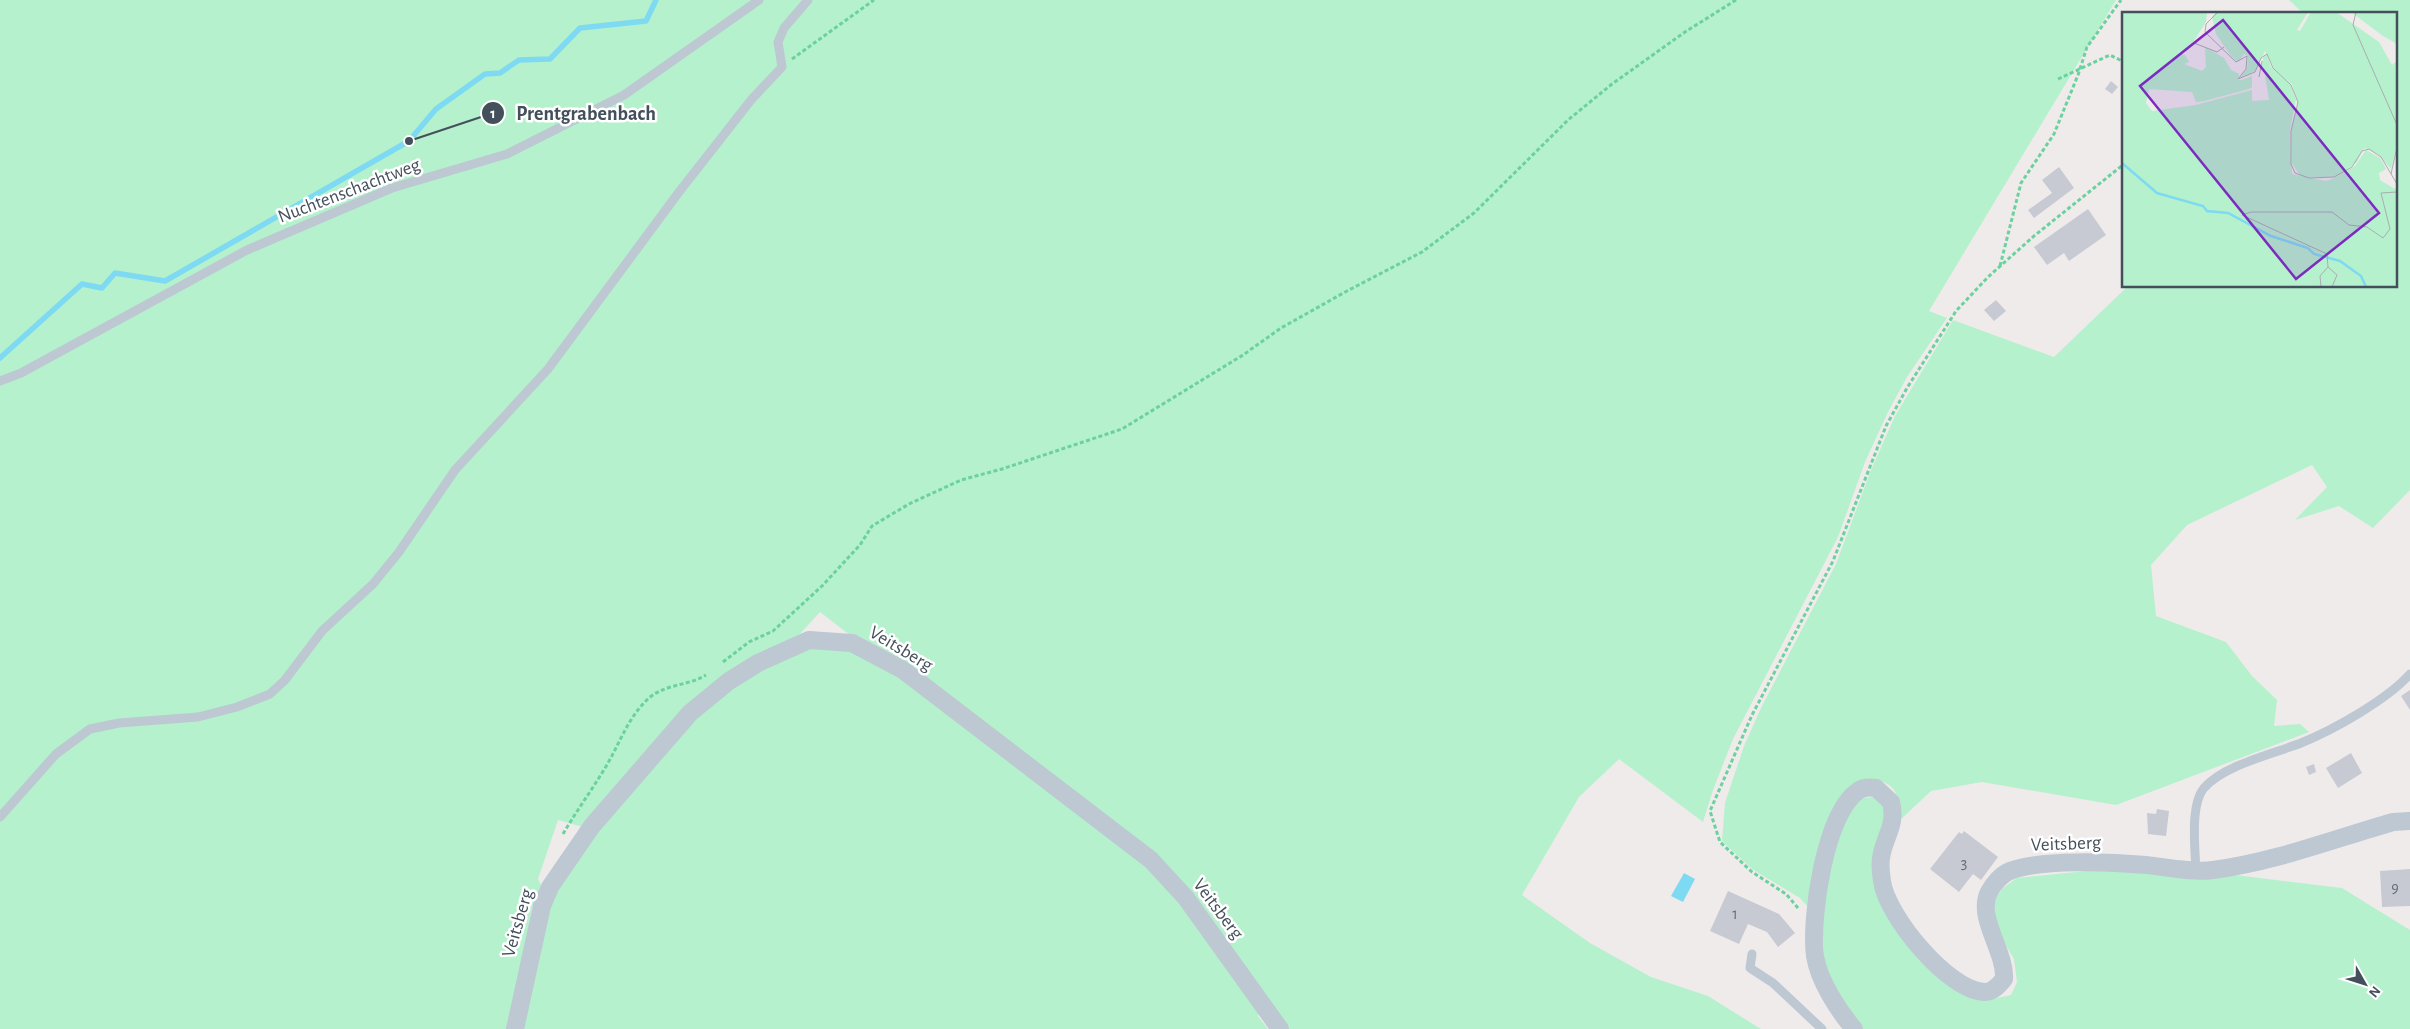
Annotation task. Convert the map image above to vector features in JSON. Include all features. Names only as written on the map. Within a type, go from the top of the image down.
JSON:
[{"type":"street","name":"Veitsberg","points":[[515,1029],[542,906],[550,887],[592,826],[690,713],[709,696],[758,663],[809,640],[852,644],[903,670],[1151,860],[1186,898],[1280,1029]]},
{"type":"street","name":"Veitsberg","points":[[1854,1029],[1834,1004],[1815,957],[1815,907],[1830,836],[1844,805],[1859,790],[1867,787],[1876,788],[1892,802],[1893,824],[1881,857],[1882,882],[1892,908],[1912,938],[1932,960],[1963,986],[1986,992],[1993,990],[2004,980],[2005,970],[1989,925],[1986,901],[1996,882],[2008,872],[2031,865],[2055,863],[2143,864],[2211,870],[2249,864],[2392,822],[2410,821]]},
{"type":"lane","name":"Nuchtenschachtweg","points":[[0,381],[21,372],[247,250],[392,188],[515,150],[624,95],[759,0]]},
{"type":"lane","points":[[0,817],[56,754],[90,729],[119,723],[198,717],[236,708],[270,694],[285,680],[322,631],[373,584],[399,552],[455,470],[548,369],[679,192],[751,100],[782,67],[778,42],[784,28],[808,0]]},
{"type":"lane","points":[[2196,870],[2195,810],[2204,788],[2232,768],[2302,742],[2340,724],[2400,685],[2410,674]]},
{"type":"lane","points":[[1752,954],[1750,968],[1772,983],[1822,1029]]},
{"type":"path","points":[[782,67],[874,0]]},
{"type":"path","points":[[719,665],[749,642],[773,631],[839,570],[860,545],[872,526],[909,504],[961,480],[1002,469],[1122,429],[1243,355],[1281,328],[1422,252],[1474,213],[1568,120],[1605,90],[1685,32],[1736,0]]},
{"type":"path","points":[[2000,266],[2021,183],[2054,134],[2080,70],[2087,47],[2121,0]]},
{"type":"path","points":[[2058,79],[2110,55],[2122,61]]},
{"type":"path","points":[[1815,928],[1786,894],[1752,872],[1720,842],[1710,811],[1752,715],[1833,561],[1886,426],[1907,388],[1956,311],[2000,266],[2122,166]]},
{"type":"path","points":[[560,839],[608,763],[632,717],[650,697],[665,689],[704,677],[712,671]]},
{"type":"green space","points":[[0,0],[2116,0],[1929,311],[1947,318],[1907,377],[1888,412],[1865,462],[1838,537],[1733,739],[1703,822],[1619,759],[1579,797],[1522,895],[1590,943],[1651,977],[1708,996],[1761,1029],[1286,1029],[1188,895],[820,612],[797,637],[741,670],[583,827],[558,820],[538,879],[542,887],[532,908],[509,1029],[0,1029]]},
{"type":"green space","points":[[2289,0],[2410,0],[2410,490],[2373,528],[2339,506],[2295,520],[2327,487],[2312,465],[2187,525],[2151,565],[2156,616],[2226,642],[2252,676],[2277,700],[2274,726],[2300,724],[2309,732],[2116,805],[1982,782],[1931,791],[1899,821],[1899,802],[1892,788],[1880,781],[1859,784],[1852,787],[1808,907],[1800,898],[1752,869],[1722,841],[1725,803],[1744,746],[1761,708],[1836,564],[1871,470],[1895,416],[1953,320],[2054,357],[2126,288],[2398,288],[2398,12],[2302,12]]},
{"type":"green space","points":[[840,648],[872,658],[900,675],[1168,883],[1260,1011],[1258,1016],[1268,1029],[520,1029],[554,890],[586,844],[693,718],[750,672],[806,649]]},
{"type":"green space","points":[[1874,797],[1888,815],[1877,879],[1961,993],[1986,998],[2011,995],[2017,982],[2014,959],[1999,934],[1994,917],[1995,899],[2003,888],[2017,878],[2086,871],[2235,875],[2342,888],[2410,930],[2410,1029],[1862,1029],[1833,984],[1824,961],[1822,911],[1836,838],[1855,802],[1864,798]]},
{"type":"water","points":[[1684,873],[1695,879],[1683,902],[1671,896]]},
{"type":"building","points":[[2111,81],[2118,87],[2112,94],[2105,89]]},
{"type":"building","points":[[2059,167],[2074,188],[2034,218],[2028,210],[2052,193],[2042,180]]},
{"type":"building","points":[[2088,209],[2106,235],[2069,261],[2064,253],[2047,265],[2034,247]]},
{"type":"building","points":[[1996,300],[2006,311],[1994,321],[1984,310]]},
{"type":"building","points":[[2410,690],[2410,710],[2401,696]]},
{"type":"building","points":[[2351,753],[2362,773],[2338,788],[2326,768]]},
{"type":"building","points":[[2314,764],[2316,772],[2309,775],[2306,767]]},
{"type":"building","points":[[2157,809],[2169,811],[2166,836],[2148,834],[2147,813],[2156,814]]},
{"type":"building","points":[[1964,831],[1998,857],[1981,880],[1973,874],[1959,892],[1930,869],[1959,832],[1962,834]]},
{"type":"building","points":[[2410,869],[2410,906],[2382,907],[2380,871]]},
{"type":"building","points":[[1728,891],[1779,914],[1795,933],[1778,947],[1767,932],[1748,924],[1739,944],[1710,931]]},
{"type":"waterway","points":[[0,358],[82,284],[102,288],[115,273],[165,281],[409,141],[436,109],[485,74],[500,73],[519,60],[550,59],[580,28],[646,21],[656,0]]},
{"type":"place","name":"Prentgrabenbach","points":[[409,141]]}]
